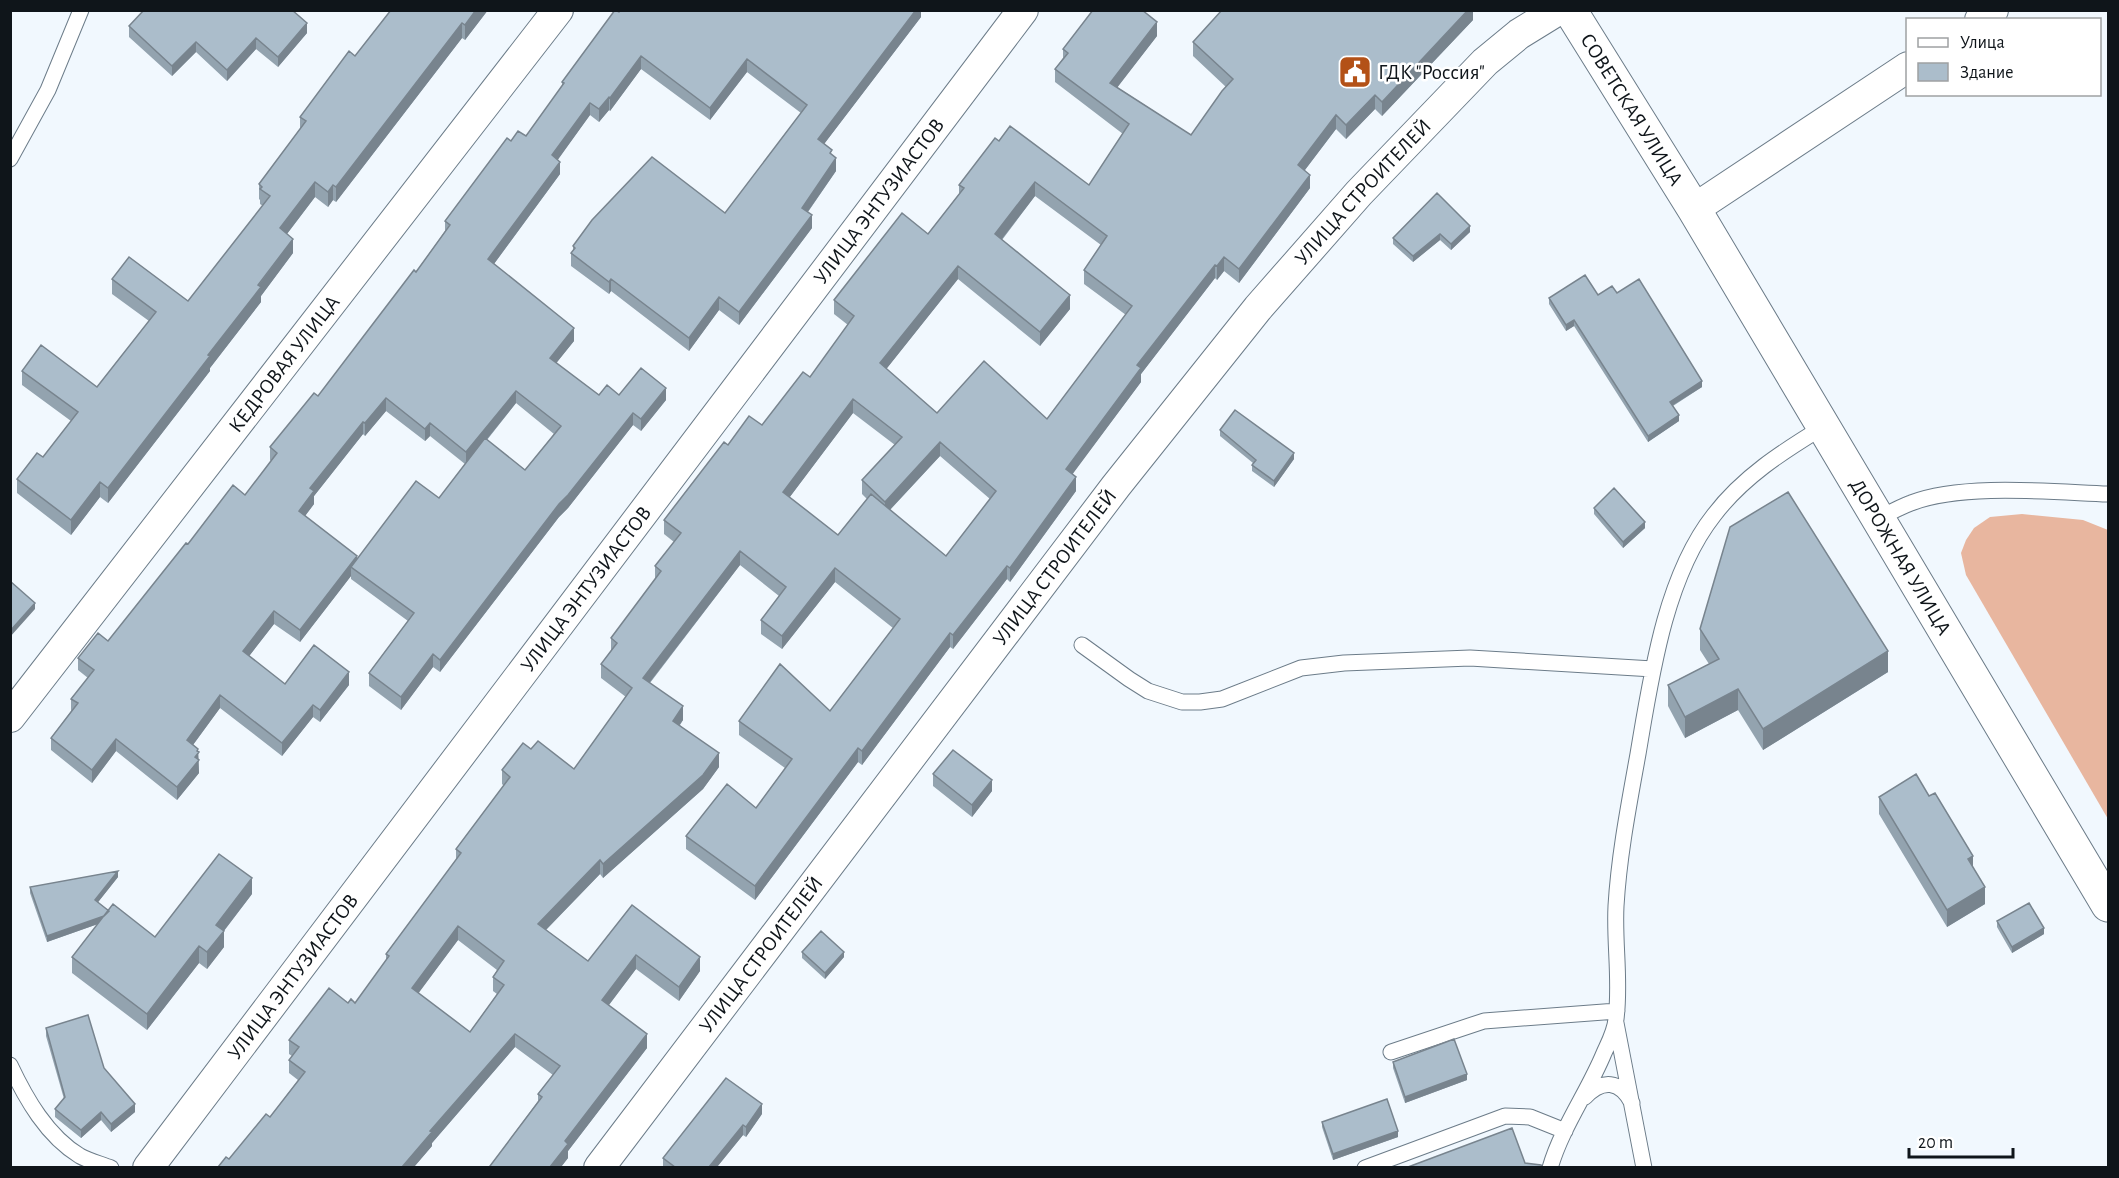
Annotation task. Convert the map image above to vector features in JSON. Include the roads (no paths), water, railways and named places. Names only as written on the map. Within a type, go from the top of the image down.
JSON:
[{"type":"street","name":"КЕДРОВАЯ УЛИЦА","points":[[10,717],[558,10]]},
{"type":"street","name":"УЛИЦА ЭНТУЗИАСТОВ","points":[[148,1167],[1023,10]]},
{"type":"street","name":"УЛИЦА СТРОИТЕЛЕЙ","points":[[599,1167],[1116,486],[1221,352],[1311,246],[1485,62],[1519,34],[1558,10]]},
{"type":"street","name":"СОВЕТСКАЯ УЛИЦА","points":[[1570,10],[1694,209]]},
{"type":"street","points":[[1694,209],[1906,69]]},
{"type":"street","name":"ДОРОЖНАЯ УЛИЦА","points":[[1694,209],[2109,905]]},
{"type":"lane","points":[[10,159],[48,90],[81,10]]},
{"type":"lane","points":[[1644,1167],[1616,1016],[1616,907],[1629,801],[1653,669],[1683,566],[1712,517],[1730,495],[1756,472],[1785,450],[1823,427]]},
{"type":"lane","points":[[1878,519],[1913,502],[1946,494],[1987,491],[2109,494]]},
{"type":"lane","points":[[1082,645],[1148,691],[1182,702],[1222,699],[1301,668],[1344,663],[1470,658],[1653,669]]},
{"type":"lane","points":[[1391,1052],[1484,1021],[1616,1016]]},
{"type":"lane","points":[[1550,1167],[1564,1131],[1583,1100],[1602,1058],[1616,1016]]},
{"type":"lane","points":[[10,1065],[23,1093],[47,1126],[81,1156],[111,1167]]},
{"type":"lane","points":[[1583,1100],[1598,1086],[1611,1085],[1624,1091],[1634,1107]]},
{"type":"lane","points":[[1365,1167],[1505,1116],[1530,1117],[1564,1131]]},
{"type":"place","name":"ГДК \"Россия\"","points":[[1355,72]]}]
